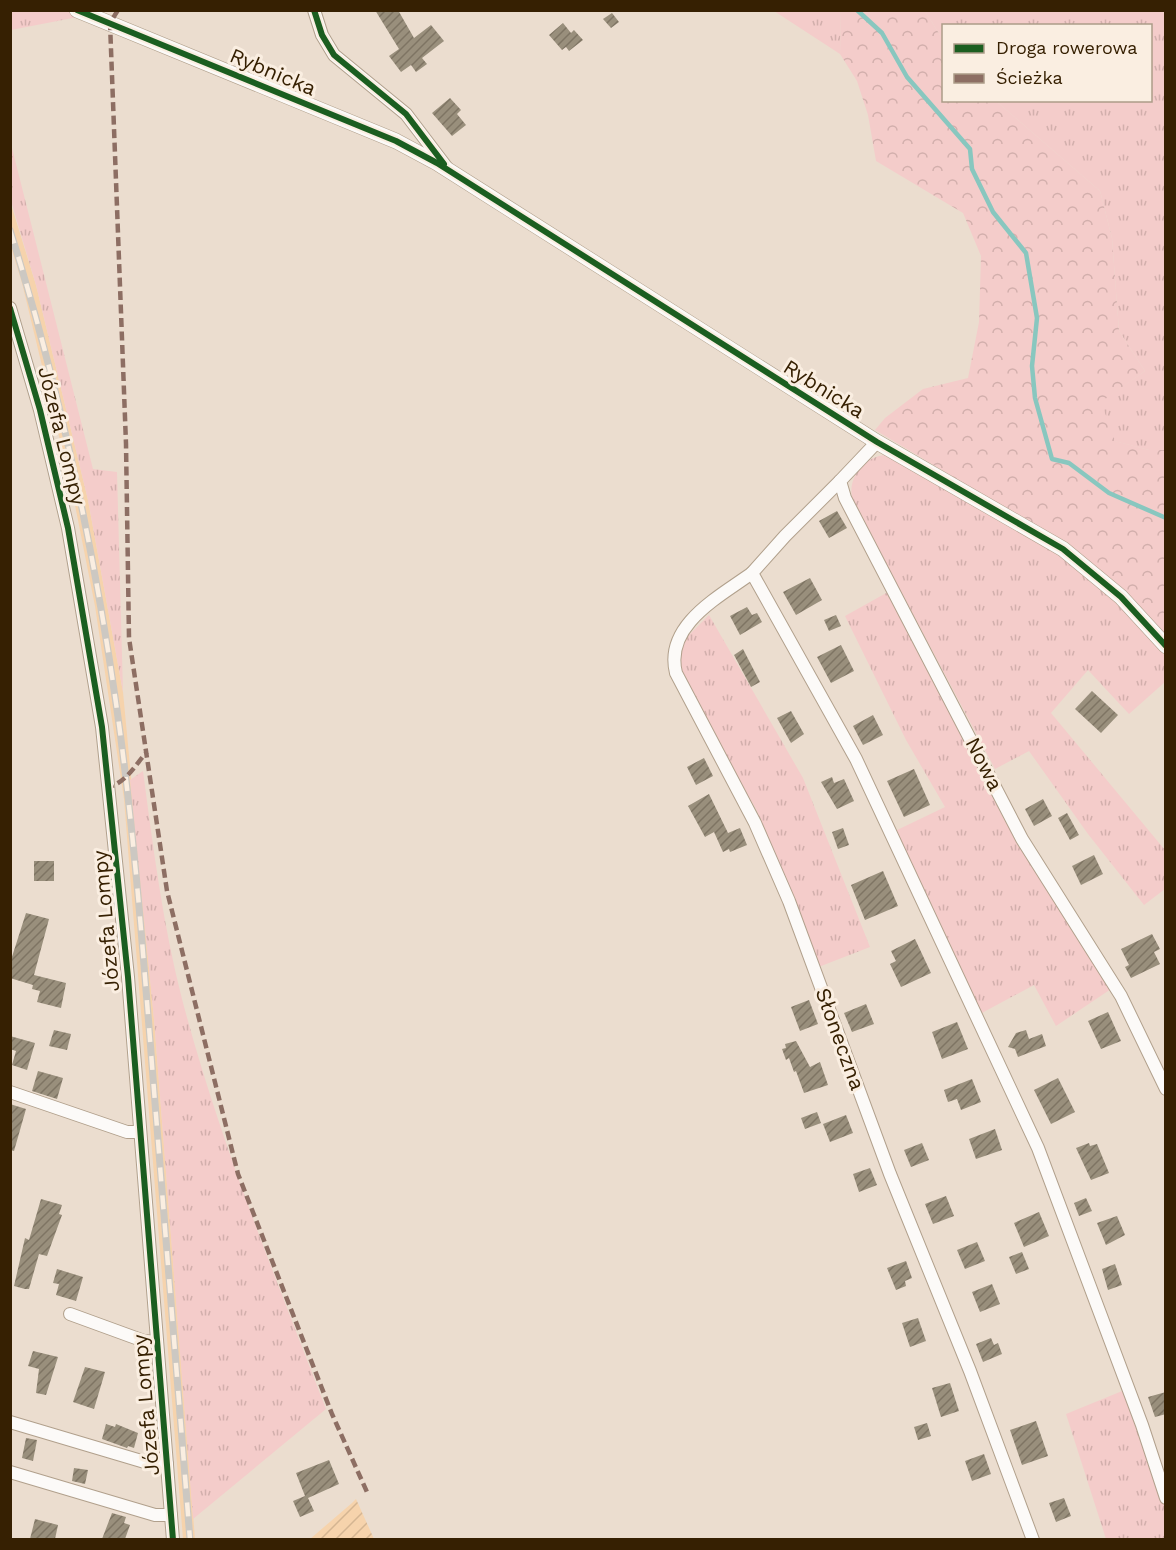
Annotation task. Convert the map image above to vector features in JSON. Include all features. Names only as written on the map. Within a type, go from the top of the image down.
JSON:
[{"type":"street","name":"Rybnicka","points":[[77,10],[396,141],[452,173],[877,442],[991,506],[1073,556],[1126,603],[1166,646]]},
{"type":"street","name":"Rybnicka","points":[[314,10],[322,35],[334,56],[406,114],[452,173]]},
{"type":"street","name":"Józefa Lompy","points":[[10,308],[40,410],[68,528],[99,703],[114,822],[173,1539]]},
{"type":"street","points":[[840,481],[877,442]]},
{"type":"street","name":"Słoneczna","points":[[840,481],[752,573],[699,613],[681,632],[673,660],[676,673],[755,823],[789,901],[890,1174],[979,1393],[1033,1539]]},
{"type":"street","name":"Nowa","points":[[840,481],[850,508],[1022,838],[1120,996],[1166,1089]]},
{"type":"street","points":[[752,573],[856,759],[1038,1148],[1142,1425],[1166,1498]]},
{"type":"street","points":[[10,1092],[127,1132],[140,1132]]},
{"type":"street","name":"Józefa Lompy","points":[[70,1314],[144,1341],[157,1342]]},
{"type":"street","name":"Józefa Lompy","points":[[10,1422],[148,1463],[167,1464]]},
{"type":"street","points":[[10,1472],[155,1515],[171,1515]]},
{"type":"shaded area","points":[[10,201],[36,285],[88,500],[123,692],[154,1019],[195,1539],[183,1539],[124,799],[95,606],[72,490],[22,283],[11,247]]},
{"type":"shaded area","points":[[356,1499],[374,1539],[310,1539],[352,1503]]},
{"type":"green space","points":[[1161,10],[1165,14],[1165,450],[1149,450],[1114,441],[1100,402],[1145,371],[1119,331],[1112,238],[1100,191],[997,102],[1152,102],[1152,24],[942,24],[942,38],[925,11]]},
{"type":"green space","points":[[11,11],[69,11],[78,17],[11,30]]},
{"type":"green space","points":[[774,11],[841,11],[840,54]]},
{"type":"green space","points":[[841,11],[925,11],[942,38],[942,102],[997,102],[1100,191],[1112,238],[1119,331],[1145,371],[1101,402],[1115,441],[1149,450],[1165,450],[1165,637],[1112,580],[1077,551],[875,430],[885,418],[923,389],[968,378],[979,322],[981,256],[963,213],[876,161],[868,115],[857,81],[840,54]]},
{"type":"green space","points":[[10,140],[93,469],[117,472],[123,692],[88,500],[36,285],[11,201]]},
{"type":"green space","points":[[885,455],[1058,553],[1091,579],[1131,617],[1165,656],[1165,682],[1129,714],[1088,670],[1051,713],[1165,850],[1165,889],[1144,905],[1088,834],[1029,751],[995,769],[853,501],[852,485],[858,471],[870,460]]},
{"type":"green space","points":[[888,592],[1005,821],[1111,989],[1056,1026],[1034,985],[980,1014],[895,831],[945,807],[906,740],[845,616]]},
{"type":"green space","points":[[709,615],[803,778],[870,947],[816,968],[789,887],[756,809],[708,726],[679,666],[680,644]]},
{"type":"green space","points":[[143,771],[164,914],[182,999],[230,1155],[326,1409],[193,1519],[154,1019],[130,780]]},
{"type":"green space","points":[[1127,1389],[1165,1498],[1165,1539],[1106,1539],[1066,1414]]},
{"type":"building","points":[[375,10],[398,10],[414,38],[431,25],[444,41],[422,58],[427,64],[416,72],[411,65],[401,72],[389,56],[399,49]]},
{"type":"building","points":[[612,13],[619,22],[611,28],[603,19]]},
{"type":"building","points":[[563,23],[571,33],[574,30],[583,40],[569,51],[566,47],[562,50],[549,35]]},
{"type":"building","points":[[450,98],[461,110],[457,114],[466,125],[452,136],[432,113]]},
{"type":"building","points":[[837,511],[847,528],[829,538],[819,521]]},
{"type":"building","points":[[810,578],[822,600],[796,615],[783,592]]},
{"type":"building","points":[[747,607],[752,615],[757,613],[762,622],[740,635],[730,616]]},
{"type":"building","points":[[836,615],[841,626],[829,631],[824,620]]},
{"type":"building","points":[[841,645],[854,671],[831,683],[817,657]]},
{"type":"building","points":[[743,649],[760,682],[751,687],[734,655]]},
{"type":"building","points":[[1092,691],[1118,715],[1101,733],[1075,709]]},
{"type":"building","points":[[791,711],[804,734],[791,743],[777,718]]},
{"type":"building","points":[[873,715],[883,735],[863,745],[853,726]]},
{"type":"building","points":[[704,758],[713,776],[696,785],[687,767]]},
{"type":"building","points":[[914,769],[930,805],[904,817],[887,781]]},
{"type":"building","points":[[832,777],[834,783],[844,779],[854,801],[837,809],[821,782]]},
{"type":"building","points":[[709,794],[728,833],[740,828],[747,845],[730,852],[729,849],[723,852],[714,832],[705,837],[688,806]]},
{"type":"building","points":[[1043,799],[1052,816],[1034,826],[1025,809]]},
{"type":"building","points":[[1067,813],[1079,835],[1070,840],[1058,818]]},
{"type":"building","points":[[843,828],[849,845],[838,849],[832,832]]},
{"type":"building","points":[[1094,855],[1103,874],[1081,885],[1072,866]]},
{"type":"building","points":[[34,861],[54,861],[54,881],[34,881]]},
{"type":"building","points":[[883,871],[898,906],[865,920],[851,885]]},
{"type":"building","points":[[26,913],[49,919],[34,975],[66,983],[61,1008],[37,1002],[40,991],[32,989],[33,985],[10,978],[10,963]]},
{"type":"building","points":[[1152,934],[1160,949],[1154,952],[1160,964],[1131,978],[1125,967],[1129,965],[1121,949]]},
{"type":"building","points":[[915,939],[931,973],[901,987],[890,964],[896,961],[891,951]]},
{"type":"building","points":[[809,1000],[818,1024],[800,1031],[791,1007]]},
{"type":"building","points":[[866,1004],[874,1024],[852,1032],[844,1013]]},
{"type":"building","points":[[1108,1012],[1121,1041],[1101,1049],[1088,1021]]},
{"type":"building","points":[[957,1022],[968,1049],[942,1059],[932,1032]]},
{"type":"building","points":[[54,1030],[71,1034],[67,1050],[49,1046]]},
{"type":"building","points":[[1026,1030],[1029,1039],[1042,1034],[1046,1046],[1018,1057],[1015,1049],[1008,1047],[1016,1033]]},
{"type":"building","points":[[10,1036],[35,1043],[27,1070],[12,1065],[16,1051],[10,1049]]},
{"type":"building","points":[[796,1041],[810,1067],[820,1062],[828,1085],[804,1093],[796,1071],[794,1072],[789,1058],[786,1060],[782,1049],[786,1048],[785,1044]]},
{"type":"building","points":[[38,1071],[63,1078],[57,1099],[32,1091]]},
{"type":"building","points":[[1058,1078],[1075,1112],[1051,1124],[1034,1090]]},
{"type":"building","points":[[972,1079],[981,1102],[961,1110],[957,1099],[948,1102],[944,1090]]},
{"type":"building","points":[[10,1104],[26,1109],[14,1151],[10,1150]]},
{"type":"building","points":[[817,1112],[821,1123],[805,1129],[801,1118]]},
{"type":"building","points":[[846,1115],[853,1133],[830,1142],[823,1124]]},
{"type":"building","points":[[995,1129],[1002,1150],[976,1159],[969,1139]]},
{"type":"building","points":[[922,1143],[929,1160],[911,1167],[904,1150]]},
{"type":"building","points":[[1089,1143],[1090,1146],[1097,1144],[1109,1173],[1091,1180],[1076,1148]]},
{"type":"building","points":[[870,1168],[877,1185],[859,1192],[853,1174]]},
{"type":"building","points":[[946,1196],[954,1216],[933,1224],[925,1204]]},
{"type":"building","points":[[1086,1198],[1092,1211],[1079,1216],[1074,1203]]},
{"type":"building","points":[[41,1199],[62,1205],[59,1214],[62,1215],[47,1256],[39,1254],[29,1289],[25,1289],[14,1286],[25,1238],[29,1240]]},
{"type":"building","points":[[1039,1212],[1049,1236],[1024,1247],[1014,1223]]},
{"type":"building","points":[[1117,1216],[1125,1235],[1106,1245],[1097,1223]]},
{"type":"building","points":[[977,1242],[985,1261],[965,1269],[957,1250]]},
{"type":"building","points":[[1022,1252],[1029,1269],[1016,1274],[1009,1257]]},
{"type":"building","points":[[906,1261],[912,1278],[905,1281],[906,1286],[896,1290],[887,1268]]},
{"type":"building","points":[[1115,1264],[1122,1285],[1108,1290],[1102,1269]]},
{"type":"building","points":[[57,1269],[83,1277],[76,1301],[56,1295],[59,1284],[53,1283]]},
{"type":"building","points":[[992,1284],[1000,1304],[980,1312],[972,1292]]},
{"type":"building","points":[[918,1318],[926,1341],[910,1347],[902,1323]]},
{"type":"building","points":[[991,1338],[994,1345],[998,1343],[1002,1354],[983,1362],[976,1344]]},
{"type":"building","points":[[33,1351],[58,1357],[46,1395],[36,1393],[39,1369],[28,1366]]},
{"type":"building","points":[[85,1367],[105,1372],[94,1409],[73,1402]]},
{"type":"building","points":[[950,1383],[959,1411],[941,1417],[932,1388]]},
{"type":"building","points":[[1166,1392],[1166,1414],[1155,1417],[1148,1397]]},
{"type":"building","points":[[1036,1421],[1048,1456],[1022,1465],[1010,1430]]},
{"type":"building","points":[[927,1423],[931,1436],[918,1440],[914,1427]]},
{"type":"building","points":[[106,1424],[115,1427],[116,1424],[138,1433],[134,1448],[128,1446],[127,1448],[102,1439]]},
{"type":"building","points":[[26,1438],[37,1440],[33,1461],[22,1458]]},
{"type":"building","points":[[984,1454],[991,1474],[972,1481],[965,1461]]},
{"type":"building","points":[[329,1460],[339,1484],[308,1498],[314,1511],[300,1517],[293,1501],[305,1496],[296,1473]]},
{"type":"building","points":[[74,1468],[88,1470],[85,1484],[72,1481]]},
{"type":"building","points":[[1064,1498],[1071,1516],[1056,1522],[1049,1503]]},
{"type":"building","points":[[112,1513],[126,1517],[124,1523],[130,1525],[125,1539],[102,1539]]},
{"type":"building","points":[[35,1519],[58,1525],[55,1539],[30,1539]]},
{"type":"waterway","points":[[857,10],[882,33],[907,77],[970,149],[972,169],[993,212],[1026,253],[1037,318],[1032,366],[1035,398],[1052,459],[1069,463],[1109,493],[1166,518]]},
{"type":"railway","points":[[10,230],[44,348],[73,468],[86,528],[117,710],[140,912],[190,1540]]},
{"type":"marked path","points":[[118,10],[110,23],[126,444],[129,638],[167,891],[238,1174],[332,1414],[367,1492]]},
{"type":"marked path","points":[[105,788],[124,779],[147,752]]},
{"type":"cycle path","points":[[77,10],[396,141],[437,163],[877,442],[1063,549],[1121,597],[1166,646]]},
{"type":"cycle path","points":[[314,10],[322,35],[334,55],[406,114],[444,164]]},
{"type":"cycle path","points":[[10,308],[40,410],[68,528],[102,727],[128,977],[173,1540]]}]
